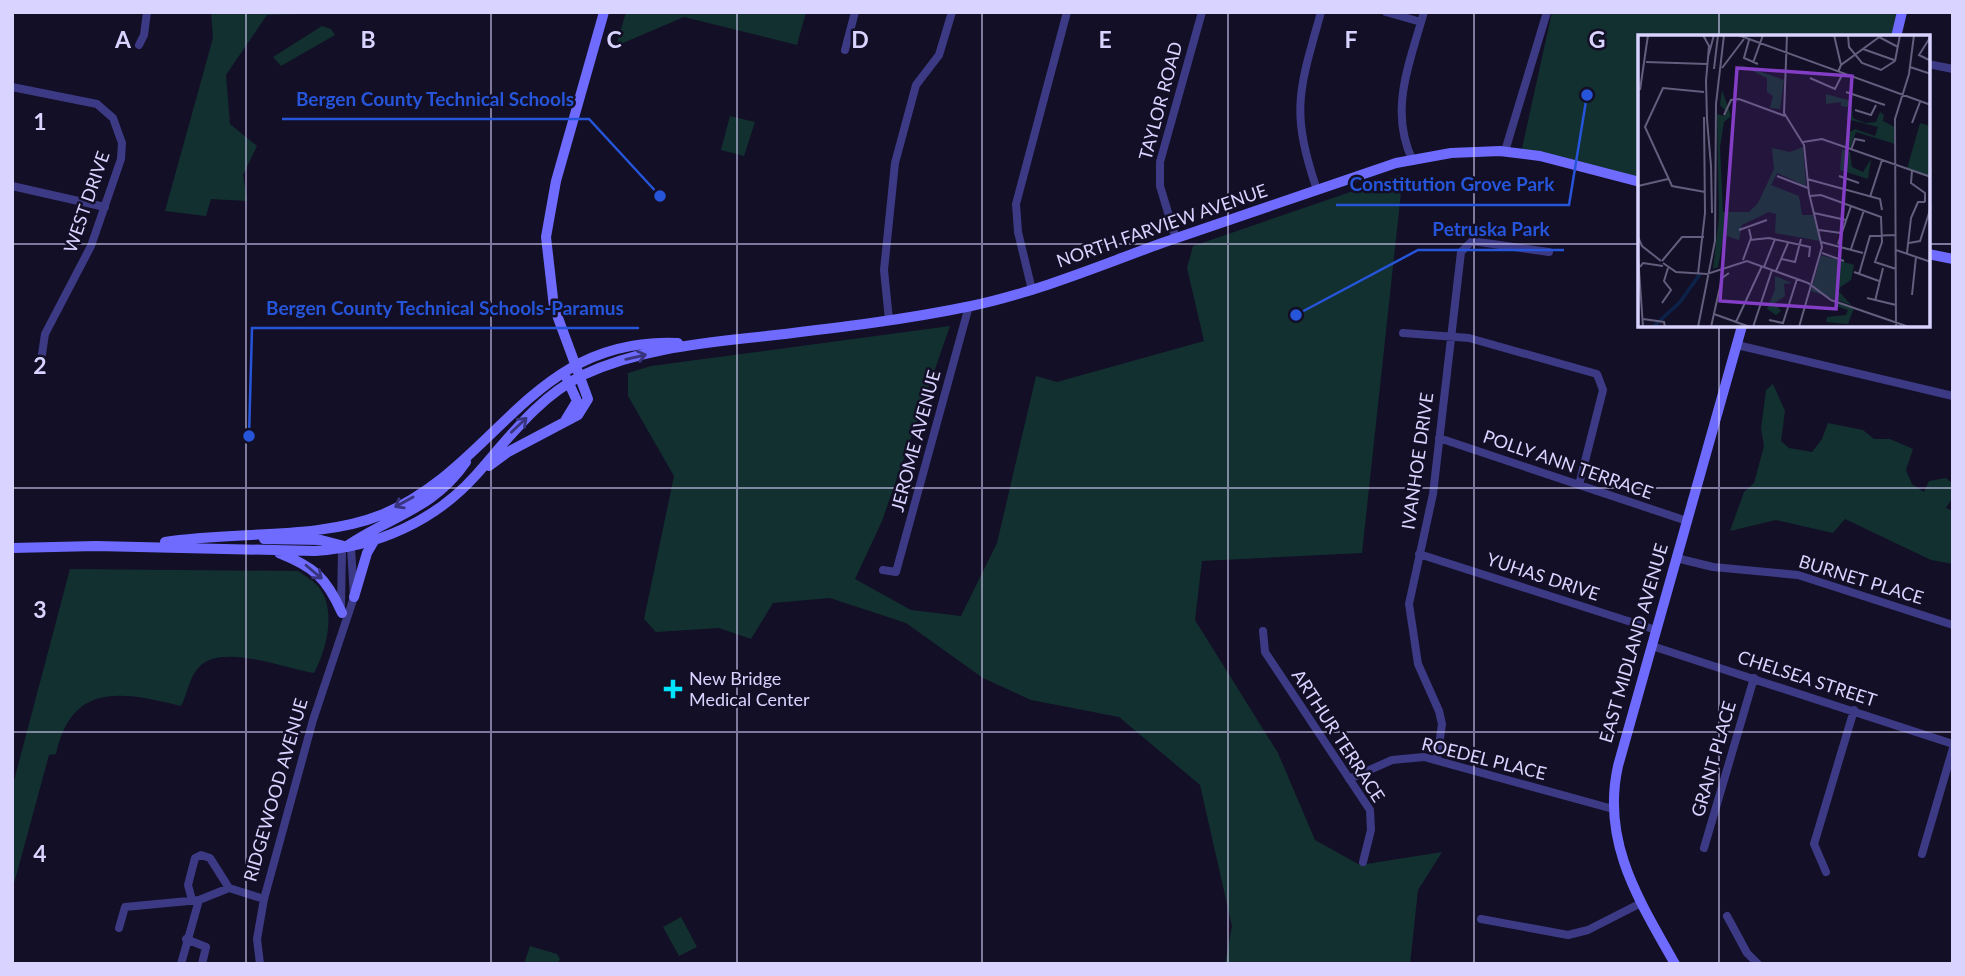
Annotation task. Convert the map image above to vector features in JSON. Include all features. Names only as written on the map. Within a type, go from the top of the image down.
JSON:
[{"type":"street","points":[[139,45],[144,35],[147,12]]},
{"type":"street","points":[[475,476],[508,452],[586,407],[588,399],[582,376],[554,307],[546,237],[556,181],[604,12]]},
{"type":"street","points":[[845,50],[855,12]]},
{"type":"street","points":[[889,320],[884,270],[895,163],[916,85],[939,55],[952,12]]},
{"type":"street","points":[[1032,290],[1018,232],[1016,204],[1067,12]]},
{"type":"street","name":"TAYLOR ROAD","points":[[1175,239],[1160,186],[1160,162],[1202,12]]},
{"type":"street","points":[[1317,190],[1303,148],[1299,113],[1303,79],[1321,12]]},
{"type":"street","points":[[1386,12],[1421,22]]},
{"type":"street","points":[[1413,161],[1402,135],[1400,107],[1424,12]]},
{"type":"street","points":[[1505,151],[1547,12]]},
{"type":"street","points":[[1896,35],[1902,12]]},
{"type":"street","points":[[1930,65],[1953,69]]},
{"type":"street","name":"WEST DRIVE","points":[[12,87],[87,100],[113,118],[121,134],[122,153],[105,207],[80,271],[45,334],[42,354]]},
{"type":"street","name":"NORTH FARVIEW AVENUE","points":[[138,547],[185,539],[326,528],[382,514],[442,478],[521,404],[562,372],[575,364],[628,345],[691,344],[889,320],[969,306],[1032,290],[1317,190],[1413,161],[1451,153],[1505,151],[1540,156],[1638,181]]},
{"type":"street","points":[[12,186],[105,207]]},
{"type":"street","name":"IVANHOE DRIVE","points":[[1437,760],[1442,724],[1418,664],[1409,615],[1410,594],[1433,494],[1461,252],[1468,243],[1549,252]]},
{"type":"street","points":[[1930,254],[1953,259]]},
{"type":"street","name":"JEROME AVENUE","points":[[883,570],[896,572],[969,306]]},
{"type":"street","name":"EAST MIDLAND AVENUE","points":[[1675,964],[1622,864],[1613,809],[1616,774],[1742,327]]},
{"type":"street","points":[[1403,332],[1450,336],[1597,374],[1604,390],[1579,485]]},
{"type":"street","name":"NORTH FARVIEW AVENUE","points":[[138,547],[346,548],[374,541],[415,524],[440,508],[475,476],[509,434],[570,382],[624,360],[691,344]]},
{"type":"street","points":[[1737,345],[1953,396]]},
{"type":"street","points":[[562,372],[570,382],[577,401],[564,421]]},
{"type":"street","name":"POLLY ANN TERRACE","points":[[1439,438],[1687,521]]},
{"type":"street","points":[[185,539],[302,539],[346,548],[422,506],[458,473],[477,446]]},
{"type":"street","points":[[354,597],[367,553],[374,541]]},
{"type":"street","points":[[12,548],[138,547]]},
{"type":"street","name":"RIDGEWOOD AVENUE","points":[[260,962],[257,939],[264,899],[340,629],[354,597],[346,548]]},
{"type":"street","name":"RIDGEWOOD AVENUE","points":[[340,629],[346,548]]},
{"type":"street","points":[[270,549],[319,573],[333,592],[341,613]]},
{"type":"street","name":"YUHAS DRIVE","points":[[1419,554],[1656,630]]},
{"type":"street","name":"BURNET PLACE","points":[[1676,558],[1713,567],[1798,575],[1953,625]]},
{"type":"street","name":"ARTHUR TERRACE","points":[[1263,631],[1265,652],[1370,810],[1372,821],[1363,862]]},
{"type":"street","name":"CHELSEA STREET","points":[[1652,646],[1854,710],[1953,746]]},
{"type":"street","name":"GRANT PLACE","points":[[1704,848],[1754,678]]},
{"type":"street","points":[[1826,872],[1814,844],[1854,710]]},
{"type":"street","points":[[1922,854],[1953,746]]},
{"type":"street","name":"ROEDEL PLACE","points":[[1349,779],[1401,758],[1437,760],[1613,809]]},
{"type":"street","points":[[181,964],[195,900],[188,885],[195,858],[201,855],[210,858],[229,888]]},
{"type":"street","points":[[119,928],[125,907],[195,900],[229,888],[264,899]]},
{"type":"street","points":[[1480,919],[1568,935],[1588,930],[1641,903]]},
{"type":"street","points":[[1727,916],[1747,953],[1758,964]]},
{"type":"street","points":[[186,939],[206,947],[202,964]]},
{"type":"green space","points":[[211,12],[367,12],[267,15],[226,75],[230,124],[257,146],[243,175],[247,201],[211,199],[206,216],[165,211],[213,38]]},
{"type":"green space","points":[[626,12],[806,12],[797,45],[684,17],[616,46]]},
{"type":"green space","points":[[1552,12],[1892,12],[1901,18],[1897,35],[1638,35],[1638,182],[1521,153]]},
{"type":"green space","points":[[322,26],[331,29],[335,35],[281,66],[273,57]]},
{"type":"green space","points":[[730,116],[755,122],[744,156],[721,150]]},
{"type":"green space","points":[[1403,174],[1362,553],[1202,561],[1195,620],[1278,753],[1315,840],[1360,865],[1442,852],[1418,890],[1410,964],[1225,964],[1232,926],[1200,785],[1119,717],[1031,700],[983,678],[906,623],[830,598],[773,603],[751,639],[719,628],[656,632],[644,619],[674,476],[628,396],[628,373],[651,366],[950,326],[882,521],[855,579],[911,610],[961,616],[997,543],[1036,376],[1057,382],[1204,341],[1187,268],[1193,246]]},
{"type":"green space","points":[[1773,384],[1785,411],[1781,441],[1789,448],[1812,452],[1822,439],[1828,423],[1863,430],[1874,439],[1890,439],[1913,449],[1906,470],[1912,484],[1924,492],[1929,481],[1946,478],[1953,484],[1953,497],[1946,508],[1953,511],[1953,564],[1931,560],[1845,519],[1833,533],[1776,520],[1730,531],[1744,492],[1754,483],[1764,446],[1761,429],[1766,390]]},
{"type":"green space","points":[[70,569],[298,571],[314,582],[323,593],[328,616],[326,640],[314,673],[254,659],[222,657],[209,660],[199,667],[181,706],[120,696],[103,697],[87,703],[74,714],[64,730],[56,754],[49,755],[12,891],[12,788]]},
{"type":"green space","points":[[681,917],[697,947],[679,956],[663,927]]},
{"type":"green space","points":[[530,946],[557,954],[560,959],[558,964],[524,964]]},
{"type":"place","name":"Constitution Grove Park","points":[[1587,95]]},
{"type":"place","name":"Bergen County Technical Schools","points":[[660,196]]},
{"type":"place","name":"Petruska Park","points":[[1296,315]]},
{"type":"place","name":"Bergen County Technical Schools-Paramus","points":[[249,436]]},
{"type":"place","name":"New Bridge Medical Center","points":[[673,689]]}]
